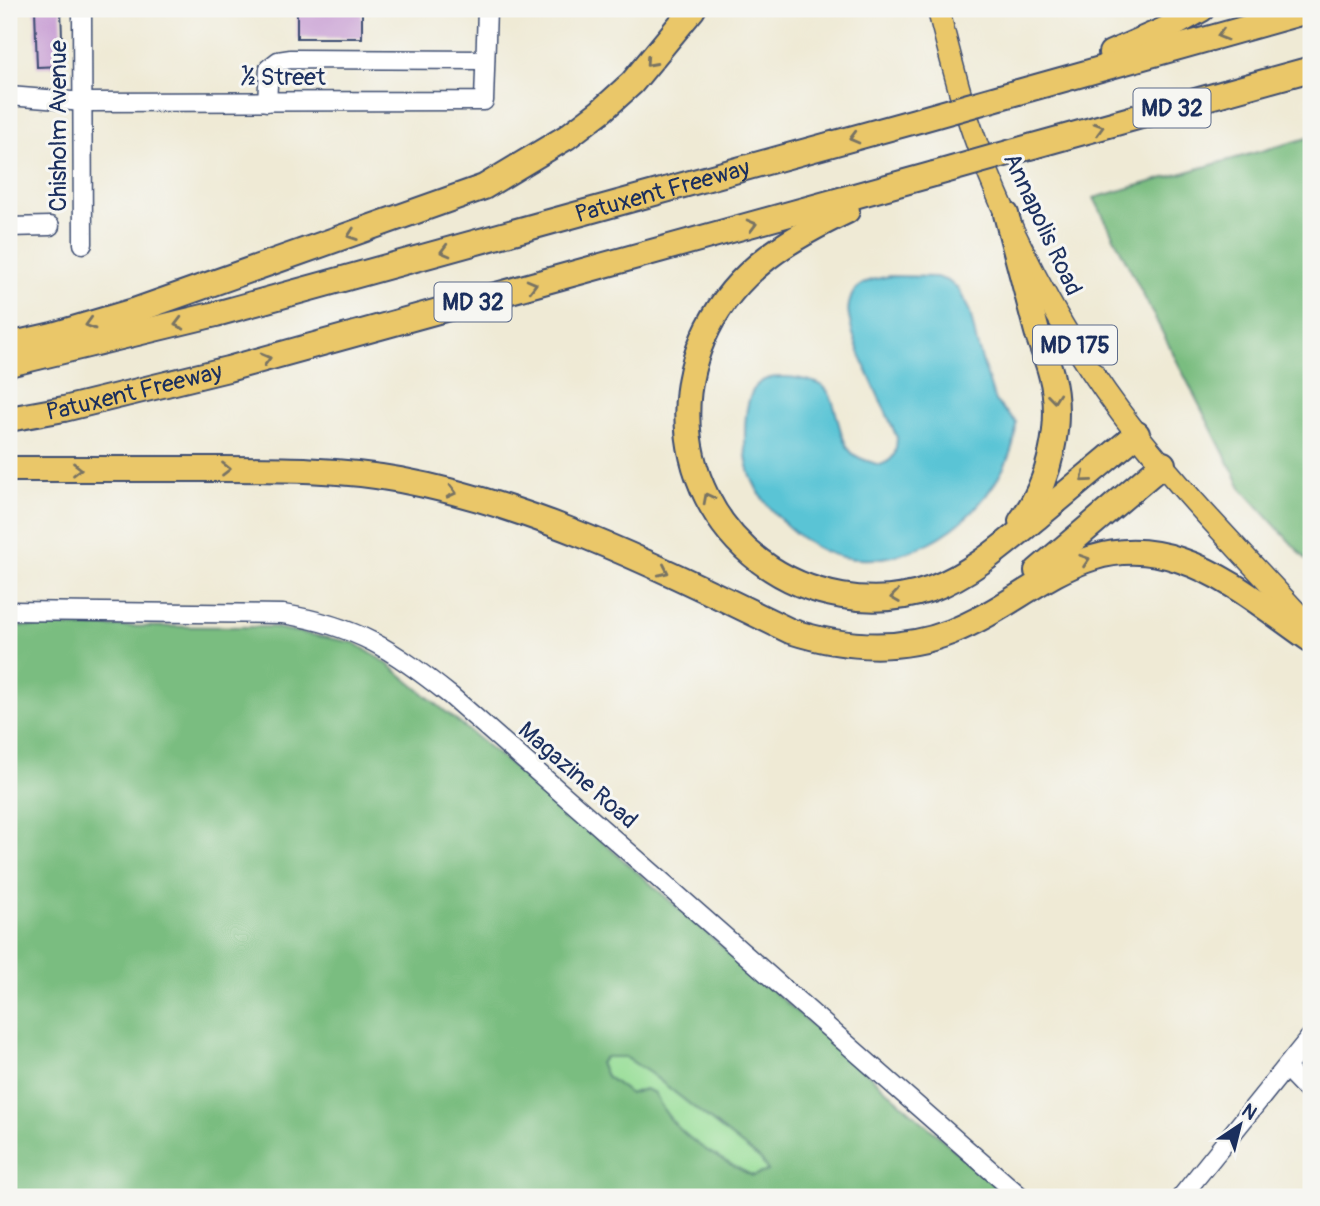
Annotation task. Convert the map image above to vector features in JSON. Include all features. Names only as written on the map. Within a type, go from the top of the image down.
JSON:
[{"type":"highway","points":[[9,345],[134,311],[484,187],[567,137],[601,110],[632,83],[693,9]]},
{"type":"highway","points":[[1026,90],[1166,29],[1202,9]]},
{"type":"highway","name":"Patuxent Freeway","points":[[9,364],[229,311],[1311,10]]},
{"type":"highway","name":"Patuxent Freeway","points":[[9,419],[64,409],[228,369],[1311,69]]},
{"type":"highway","points":[[922,178],[814,226],[789,241],[765,258],[735,289],[708,328],[696,360],[690,388],[688,416],[691,449],[699,481],[731,535],[749,554],[773,572],[815,590],[852,598],[877,599],[930,590],[959,576],[1001,548],[1138,434]]},
{"type":"highway","points":[[1001,548],[1033,505],[1045,479],[1056,419],[1052,376],[1038,335],[1006,214]]},
{"type":"highway","points":[[983,617],[1163,464]]},
{"type":"highway","points":[[9,469],[292,470],[342,472],[422,485],[487,500],[548,521],[599,541],[789,631],[848,646],[880,647],[918,642],[950,632],[983,617],[1069,565],[1122,552],[1149,552],[1207,570],[1311,640]]},
{"type":"main road","name":"Annapolis Road","points":[[938,9],[977,144],[1040,285],[1074,343],[1138,434],[1311,628]]},
{"type":"street","name":"Chisholm Avenue","points":[[82,9],[83,244]]},
{"type":"street","points":[[267,102],[269,68],[278,61],[485,60],[487,9]]},
{"type":"street","name":"½ Street","points":[[9,96],[84,102],[484,101],[485,60]]},
{"type":"street","points":[[9,227],[50,226]]},
{"type":"street","name":"Magazine Road","points":[[9,611],[283,614],[319,620],[382,645],[451,696],[1021,1197]]},
{"type":"street","points":[[1181,1197],[1297,1061],[1311,1035]]},
{"type":"street","points":[[1297,1061],[1311,1094]]},
{"type":"green space","points":[[1311,137],[1311,565],[1242,489],[1094,198]]},
{"type":"green space","points":[[9,626],[271,627],[355,643],[389,665],[588,829],[973,1166],[1015,1197],[9,1197]],"holes":[[[605,1057],[625,1057],[650,1073],[761,1160],[768,1171],[753,1176],[724,1161],[683,1132],[662,1108],[655,1093],[645,1089],[630,1094],[606,1076],[600,1063]]]},
{"type":"green space","points":[[605,1057],[625,1057],[650,1073],[761,1160],[768,1171],[753,1176],[696,1143],[672,1121],[655,1093],[644,1089],[630,1094],[606,1076],[600,1063]]},
{"type":"water","points":[[890,276],[936,277],[948,281],[959,290],[970,312],[995,401],[1016,422],[1015,437],[996,482],[975,508],[952,529],[928,544],[900,554],[871,559],[842,557],[802,538],[777,516],[758,491],[749,470],[745,446],[748,405],[751,394],[761,381],[776,377],[817,383],[824,387],[833,402],[851,452],[880,465],[892,458],[897,438],[857,345],[848,310],[855,290],[871,280]]},
{"type":"building","points":[[35,9],[61,9],[63,66],[37,67]]},
{"type":"building","points":[[297,9],[362,9],[362,38],[297,38]]}]
